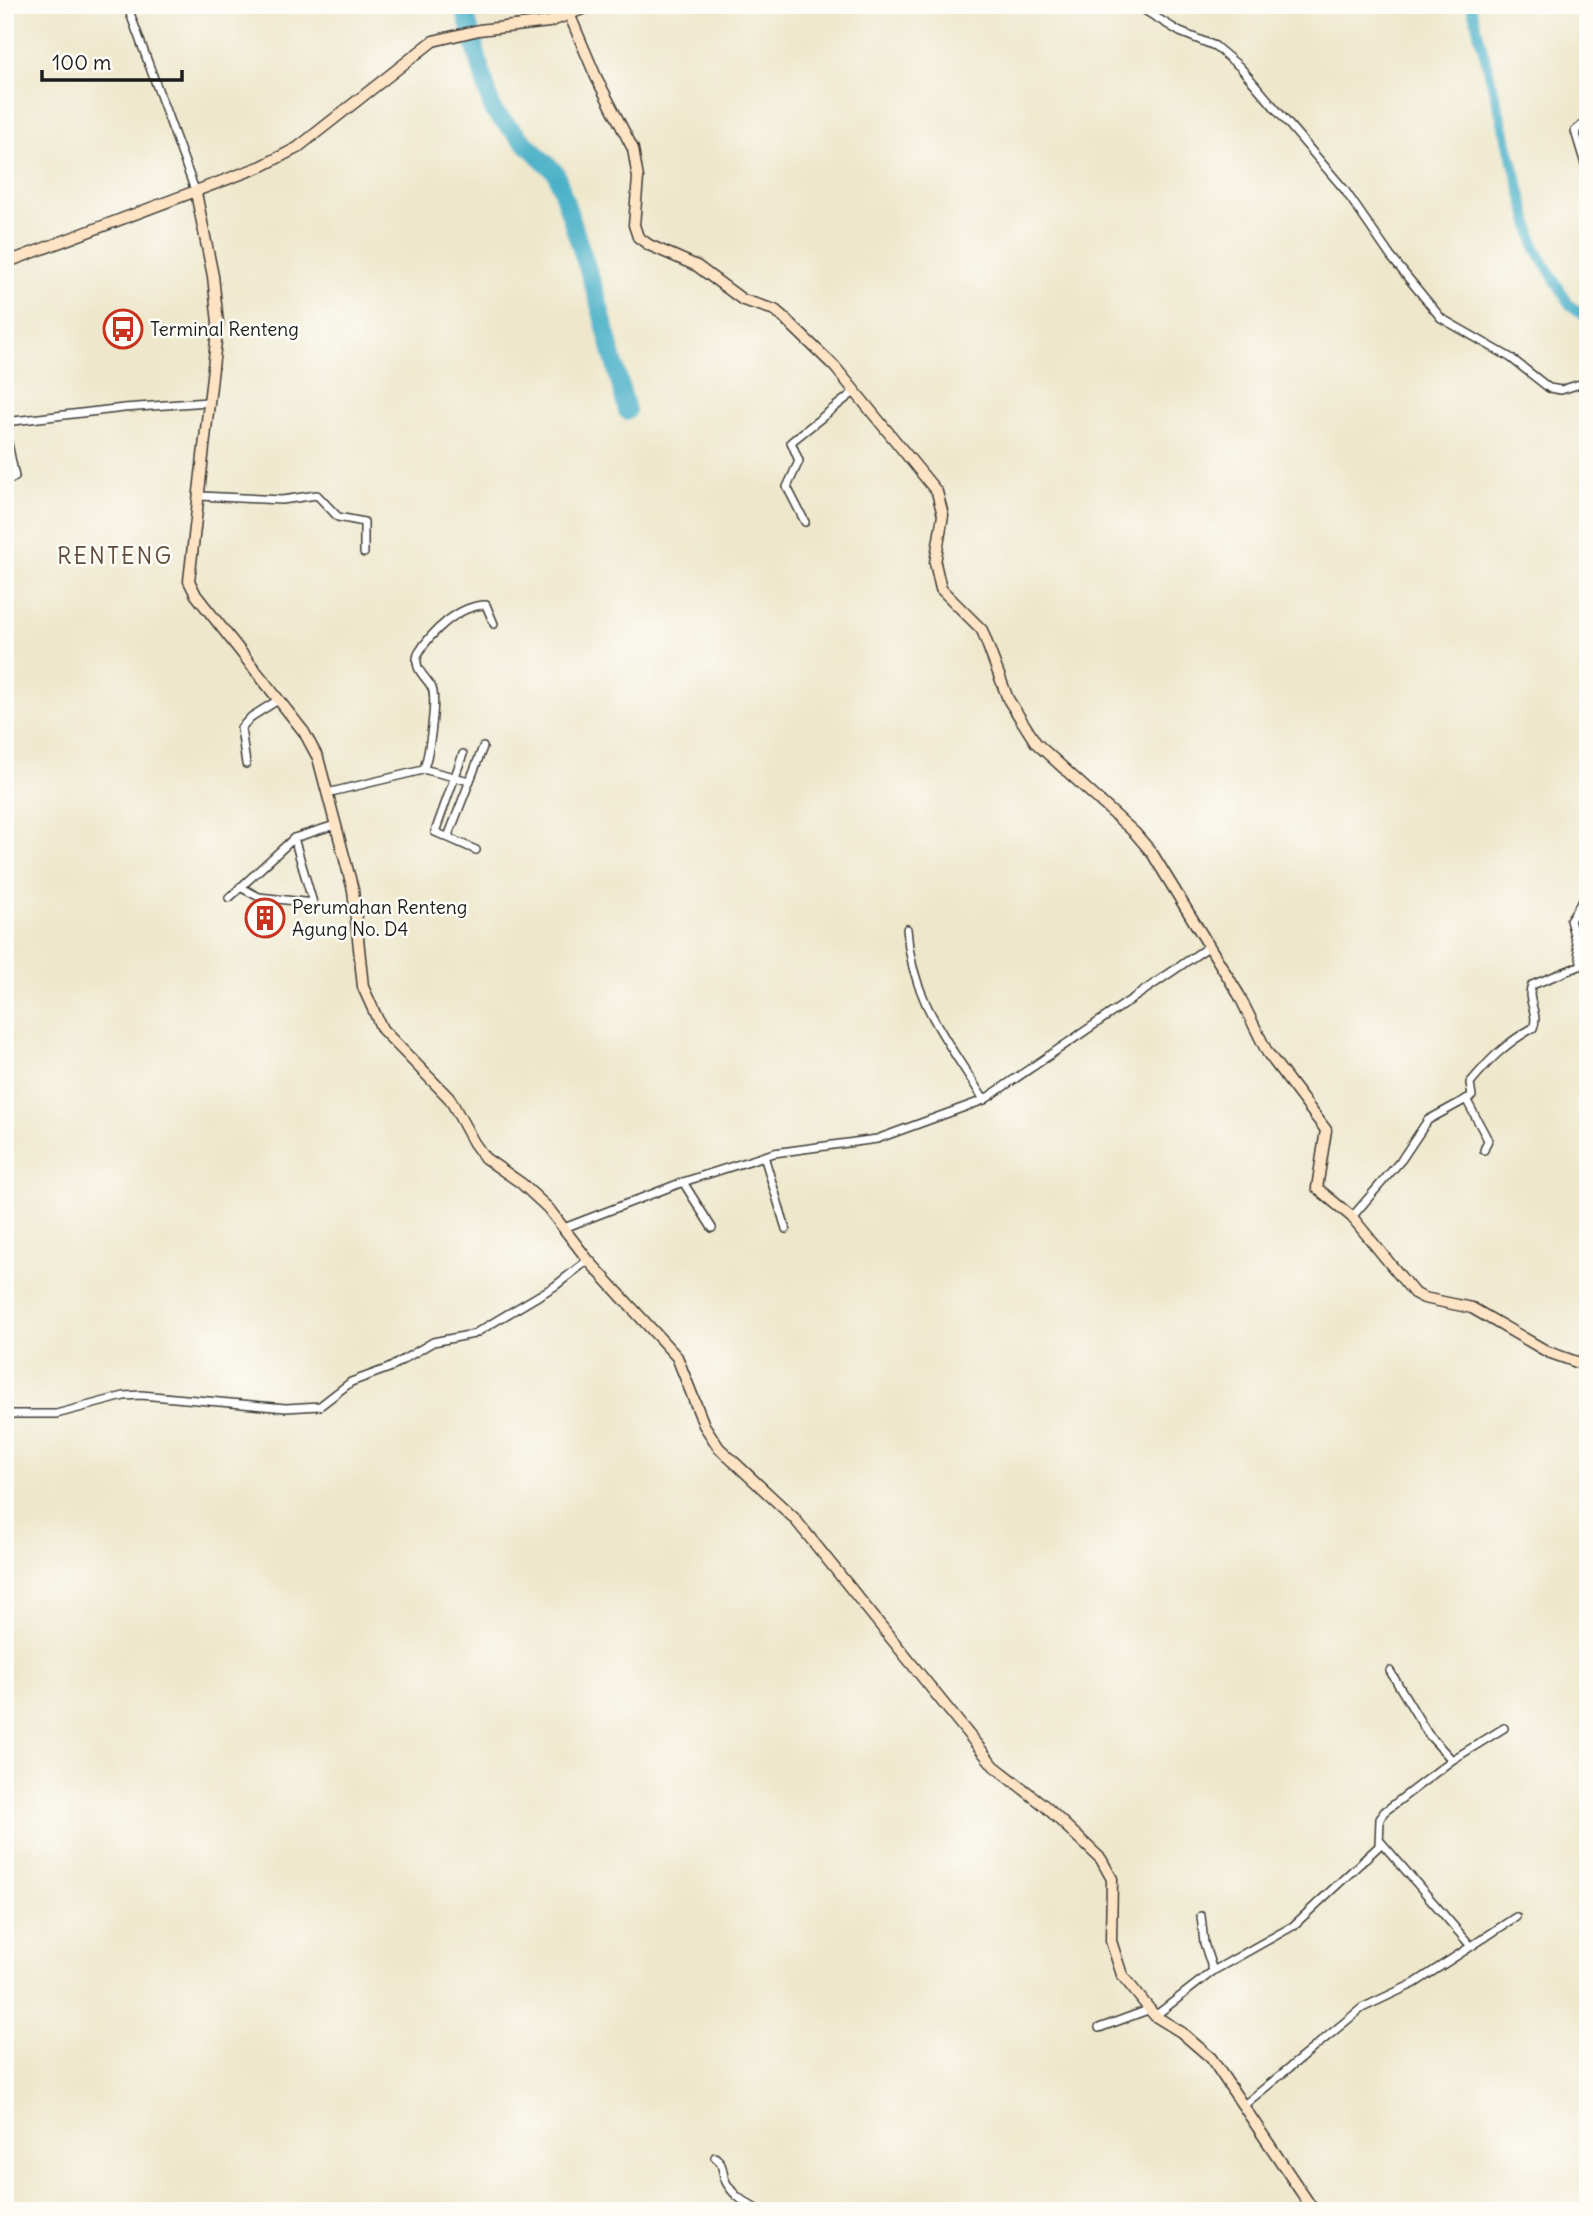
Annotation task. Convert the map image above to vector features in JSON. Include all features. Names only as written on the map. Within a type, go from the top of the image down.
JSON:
[{"type":"street","points":[[127,5],[196,193],[213,276],[218,323],[190,586],[311,746],[327,793],[358,917],[363,987],[373,1015],[396,1044],[450,1099],[485,1158],[537,1197],[588,1260],[677,1357],[704,1425],[719,1448],[794,1518],[994,1766],[1045,1806],[1101,1859],[1112,1879],[1111,1941],[1122,1975],[1151,2013],[1205,2051],[1314,2211]]},
{"type":"street","points":[[557,5],[567,17],[633,149],[638,178],[634,225],[638,237],[649,245],[697,266],[743,300],[775,310],[835,367],[937,492],[943,515],[935,564],[936,577],[947,597],[982,630],[1014,711],[1045,753],[1144,843],[1239,995],[1267,1052],[1325,1130],[1316,1186],[1352,1217],[1396,1273],[1419,1296],[1472,1308],[1536,1347],[1588,1366]]},
{"type":"street","points":[[5,263],[196,193],[262,166],[297,148],[418,51],[440,38],[567,17],[593,5]]},
{"type":"street","points":[[1136,5],[1180,32],[1215,46],[1240,68],[1344,188],[1391,257],[1441,318],[1511,358],[1549,388],[1561,390],[1583,383],[1588,388]]},
{"type":"street","points":[[1583,5],[1588,11]]},
{"type":"street","points":[[1588,120],[1575,131],[1588,174]]},
{"type":"street","points":[[805,522],[787,487],[799,461],[790,442],[854,393]]},
{"type":"street","points":[[5,422],[124,408],[208,402]]},
{"type":"street","points":[[5,429],[15,477],[5,482]]},
{"type":"street","points":[[200,496],[282,500],[317,495],[338,517],[364,522],[363,553]]},
{"type":"street","points":[[423,769],[433,697],[431,687],[419,672],[418,654],[433,636],[463,610],[487,606],[494,624]]},
{"type":"street","points":[[246,764],[241,728],[251,717],[278,700]]},
{"type":"street","points":[[448,837],[483,747]]},
{"type":"street","points":[[463,754],[435,832],[475,850]]},
{"type":"street","points":[[327,793],[423,769],[469,781]]},
{"type":"street","points":[[229,898],[294,838],[335,825]]},
{"type":"street","points":[[240,887],[260,897],[313,903],[294,838]]},
{"type":"street","points":[[1352,1217],[1402,1159],[1428,1120],[1472,1095],[1470,1083],[1487,1063],[1506,1043],[1536,1023],[1529,992],[1532,985],[1582,965],[1570,920],[1588,892]]},
{"type":"street","points":[[907,929],[910,964],[928,1013],[984,1100]]},
{"type":"street","points":[[564,1228],[683,1182],[764,1156],[799,1148],[877,1139],[984,1100],[1208,947]]},
{"type":"street","points":[[1466,1099],[1488,1140],[1484,1150]]},
{"type":"street","points":[[764,1156],[786,1229]]},
{"type":"street","points":[[683,1182],[712,1228]]},
{"type":"street","points":[[5,1414],[56,1414],[124,1396],[141,1395],[286,1408],[320,1406],[351,1382],[389,1368],[433,1342],[474,1334],[555,1286],[588,1260]]},
{"type":"street","points":[[1390,1671],[1428,1734],[1452,1760]]},
{"type":"street","points":[[1470,1945],[1381,1842],[1380,1819],[1384,1812],[1452,1760],[1504,1728]]},
{"type":"street","points":[[1099,2028],[1151,2013],[1213,1971],[1293,1926],[1381,1842]]},
{"type":"street","points":[[1201,1916],[1204,1943],[1213,1971]]},
{"type":"street","points":[[1244,2105],[1362,2008],[1415,1983],[1516,1917]]},
{"type":"street","points":[[716,2157],[723,2164],[728,2185],[746,2204],[760,2211]]},
{"type":"waterway","points":[[463,5],[493,111],[556,173],[597,297],[627,411]]},
{"type":"waterway","points":[[1471,5],[1536,249],[1569,304],[1588,319]]},
{"type":"place","name":"Terminal Renteng","points":[[123,329]]},
{"type":"place","name":"Perumahan Renteng Agung No. D4","points":[[265,918]]},
{"type":"district","name":"RENTENG","points":[[115,555]]}]
